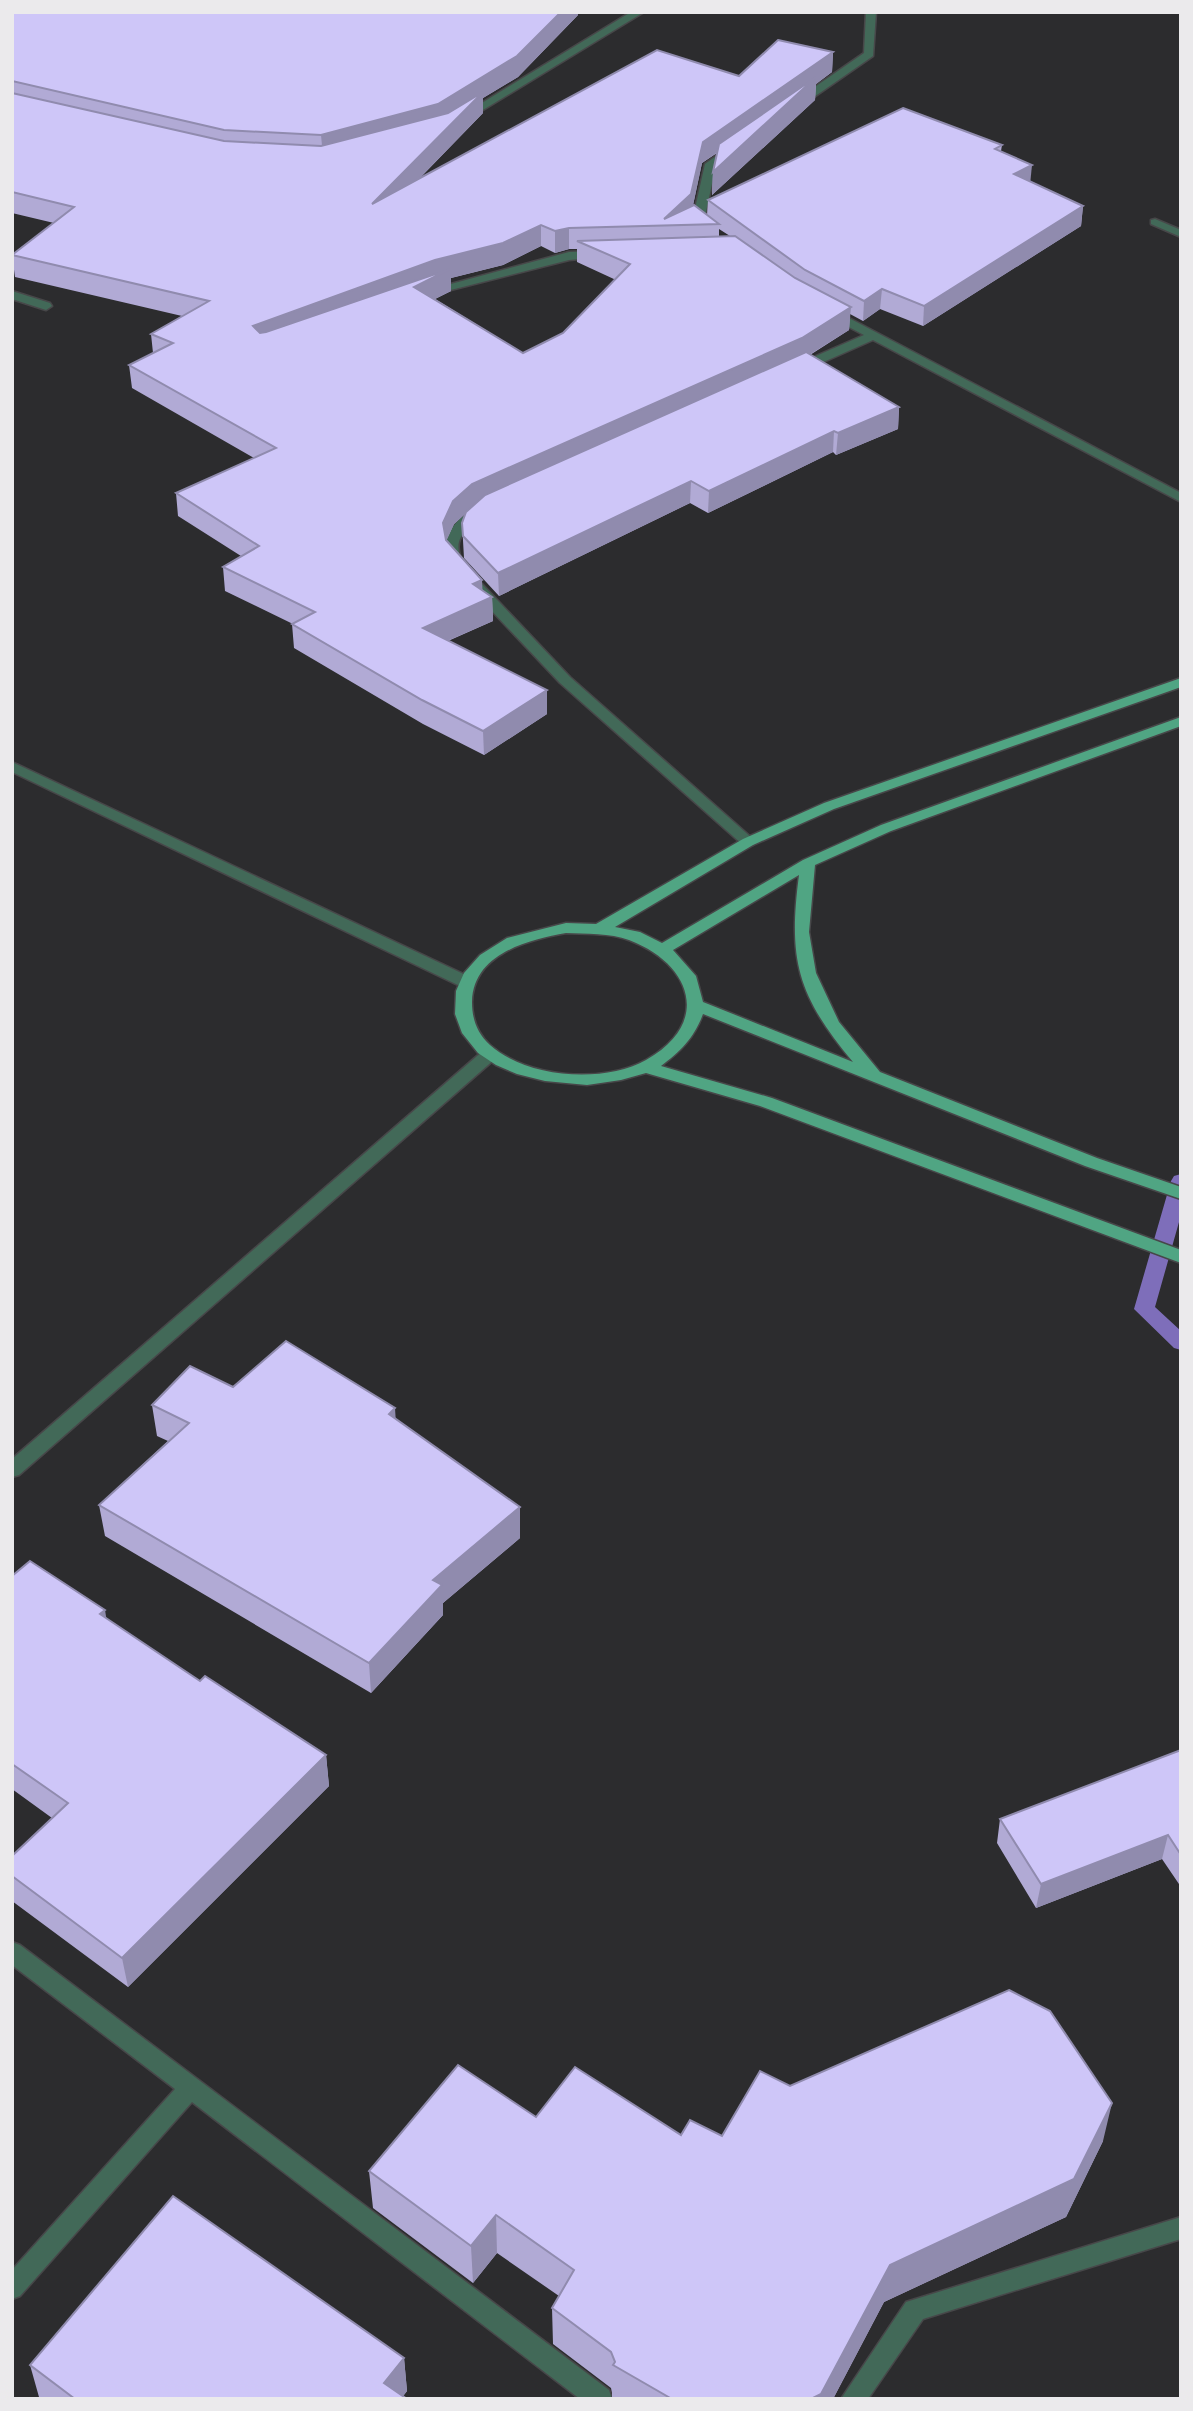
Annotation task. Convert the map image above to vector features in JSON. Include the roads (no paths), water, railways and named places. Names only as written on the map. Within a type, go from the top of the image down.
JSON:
[{"type":"main road","points":[[600,929],[748,842],[829,806],[1181,682]]},
{"type":"main road","points":[[663,949],[808,863],[886,828],[1181,721]]},
{"type":"main road","points":[[808,863],[802,933],[811,987],[837,1035],[877,1078]]},
{"type":"main road","points":[[566,928],[600,929],[634,936],[663,949],[682,966],[694,985],[698,1006],[693,1023],[683,1041],[645,1068],[606,1079],[563,1080],[523,1072],[490,1054],[470,1033],[461,1007],[466,982],[481,962],[503,946],[533,934],[566,928]]},
{"type":"main road","points":[[698,1006],[1091,1162],[1181,1193]]},
{"type":"main road","points":[[645,1068],[766,1102],[1181,1256]]},
{"type":"street","points":[[456,122],[639,12]]},
{"type":"street","points":[[790,109],[869,54],[871,12]]},
{"type":"street","points":[[718,236],[698,222],[711,164],[745,141]]},
{"type":"street","points":[[1155,222],[1181,234]]},
{"type":"street","points":[[416,296],[441,287],[569,256],[608,255]]},
{"type":"street","points":[[12,295],[46,306]]},
{"type":"street","points":[[820,306],[1181,498]]},
{"type":"street","points":[[785,375],[874,335]]},
{"type":"street","points":[[492,506],[464,522],[454,534],[451,547],[454,560],[565,680],[748,842]]},
{"type":"street","points":[[12,766],[466,982]]},
{"type":"street","points":[[12,1470],[490,1054]]},
{"type":"street","points":[[12,1952],[600,2399]]},
{"type":"street","points":[[12,2288],[190,2088]]},
{"type":"street","points":[[853,2399],[915,2310],[1181,2228]]},
{"type":"waterway","points":[[1181,1181],[1144,1309],[1181,1343]]}]
